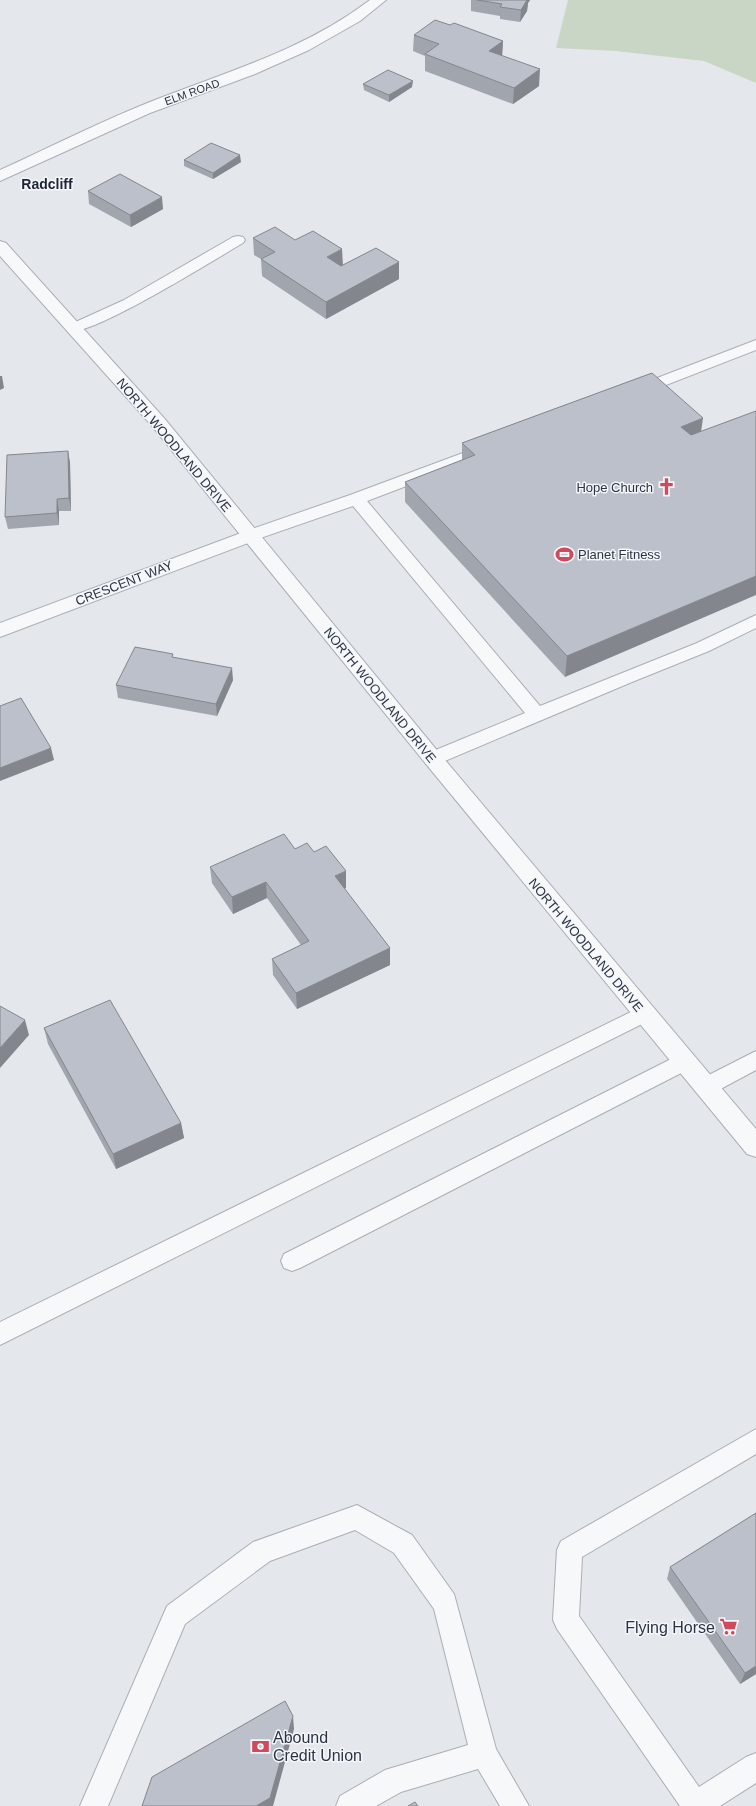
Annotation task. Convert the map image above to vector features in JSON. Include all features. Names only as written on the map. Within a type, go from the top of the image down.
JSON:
[{"type":"street","name":"ELM ROAD","points":[[0,176],[110,124],[305,48],[336,32],[379,0]]},
{"type":"street","name":"NORTH WOODLAND DRIVE","points":[[0,246],[158,422],[249,536],[432,759],[683,1062],[756,1147]]},
{"type":"street","name":"CRESCENT WAY","points":[[0,630],[249,536]]},
{"type":"lane","points":[[74,328],[130,303],[238,240]]},
{"type":"lane","points":[[623,396],[756,345]]},
{"type":"lane","points":[[249,536],[356,499],[504,442]]},
{"type":"lane","points":[[356,499],[537,715]]},
{"type":"lane","points":[[432,759],[703,647],[756,621]]},
{"type":"lane","points":[[0,1334],[644,1014]]},
{"type":"lane","points":[[705,1087],[756,1060]]},
{"type":"lane","points":[[292,1261],[683,1062]]},
{"type":"lane","points":[[756,1441],[570,1550],[566,1620],[696,1806],[756,1767]]},
{"type":"lane","points":[[94,1806],[176,1615],[262,1551],[357,1517],[403,1544],[445,1603],[484,1754],[515,1806]]},
{"type":"lane","points":[[350,1806],[394,1780],[484,1754]]},
{"type":"green space","points":[[568,0],[756,0],[756,83],[704,61],[616,51],[556,48]]},
{"type":"building","points":[[477,0],[527,0],[521,10],[500,7],[502,4]]},
{"type":"building","points":[[435,20],[450,25],[454,23],[503,41],[489,51],[540,69],[514,88],[425,54],[439,44],[414,35]]},
{"type":"building","points":[[388,70],[413,81],[389,95],[363,84]]},
{"type":"building","points":[[211,143],[240,155],[213,173],[184,160]]},
{"type":"building","points":[[120,174],[162,197],[130,215],[88,191]]},
{"type":"building","points":[[275,227],[295,240],[313,231],[342,249],[327,257],[341,266],[376,248],[399,262],[326,302],[261,259],[275,252],[253,238]]},
{"type":"building","points":[[652,373],[703,418],[681,427],[691,435],[756,411],[756,576],[567,656],[405,482],[475,455],[462,443]]},
{"type":"building","points":[[68,451],[69,498],[57,499],[57,513],[5,517],[7,455]]},
{"type":"building","points":[[135,647],[173,654],[172,657],[232,668],[216,704],[116,685]]},
{"type":"building","points":[[21,698],[51,748],[0,768],[0,706]]},
{"type":"building","points":[[284,834],[295,849],[307,843],[314,852],[326,846],[346,871],[335,876],[390,948],[296,993],[272,959],[309,941],[266,882],[232,897],[210,867]]},
{"type":"building","points":[[110,1000],[181,1123],[113,1154],[44,1028]]},
{"type":"building","points":[[0,1006],[25,1020],[0,1048]]},
{"type":"building","name":"Flying Horse","points":[[756,1513],[756,1666],[745,1673],[670,1567]]},
{"type":"building","name":"Abound Credit Union","points":[[285,1701],[293,1716],[270,1798],[256,1806],[142,1806],[152,1777]]},
{"type":"building","points":[[415,1802],[418,1806],[408,1806]]},
{"type":"place","name":"Hope Church","points":[[666,487]]},
{"type":"place","name":"Planet Fitness","points":[[565,554]]},
{"type":"place","name":"Flying Horse","points":[[728,1627]]},
{"type":"place","name":"Abound Credit Union","points":[[260,1746]]},
{"type":"district","name":"Radcliff","points":[[47,184]]}]
